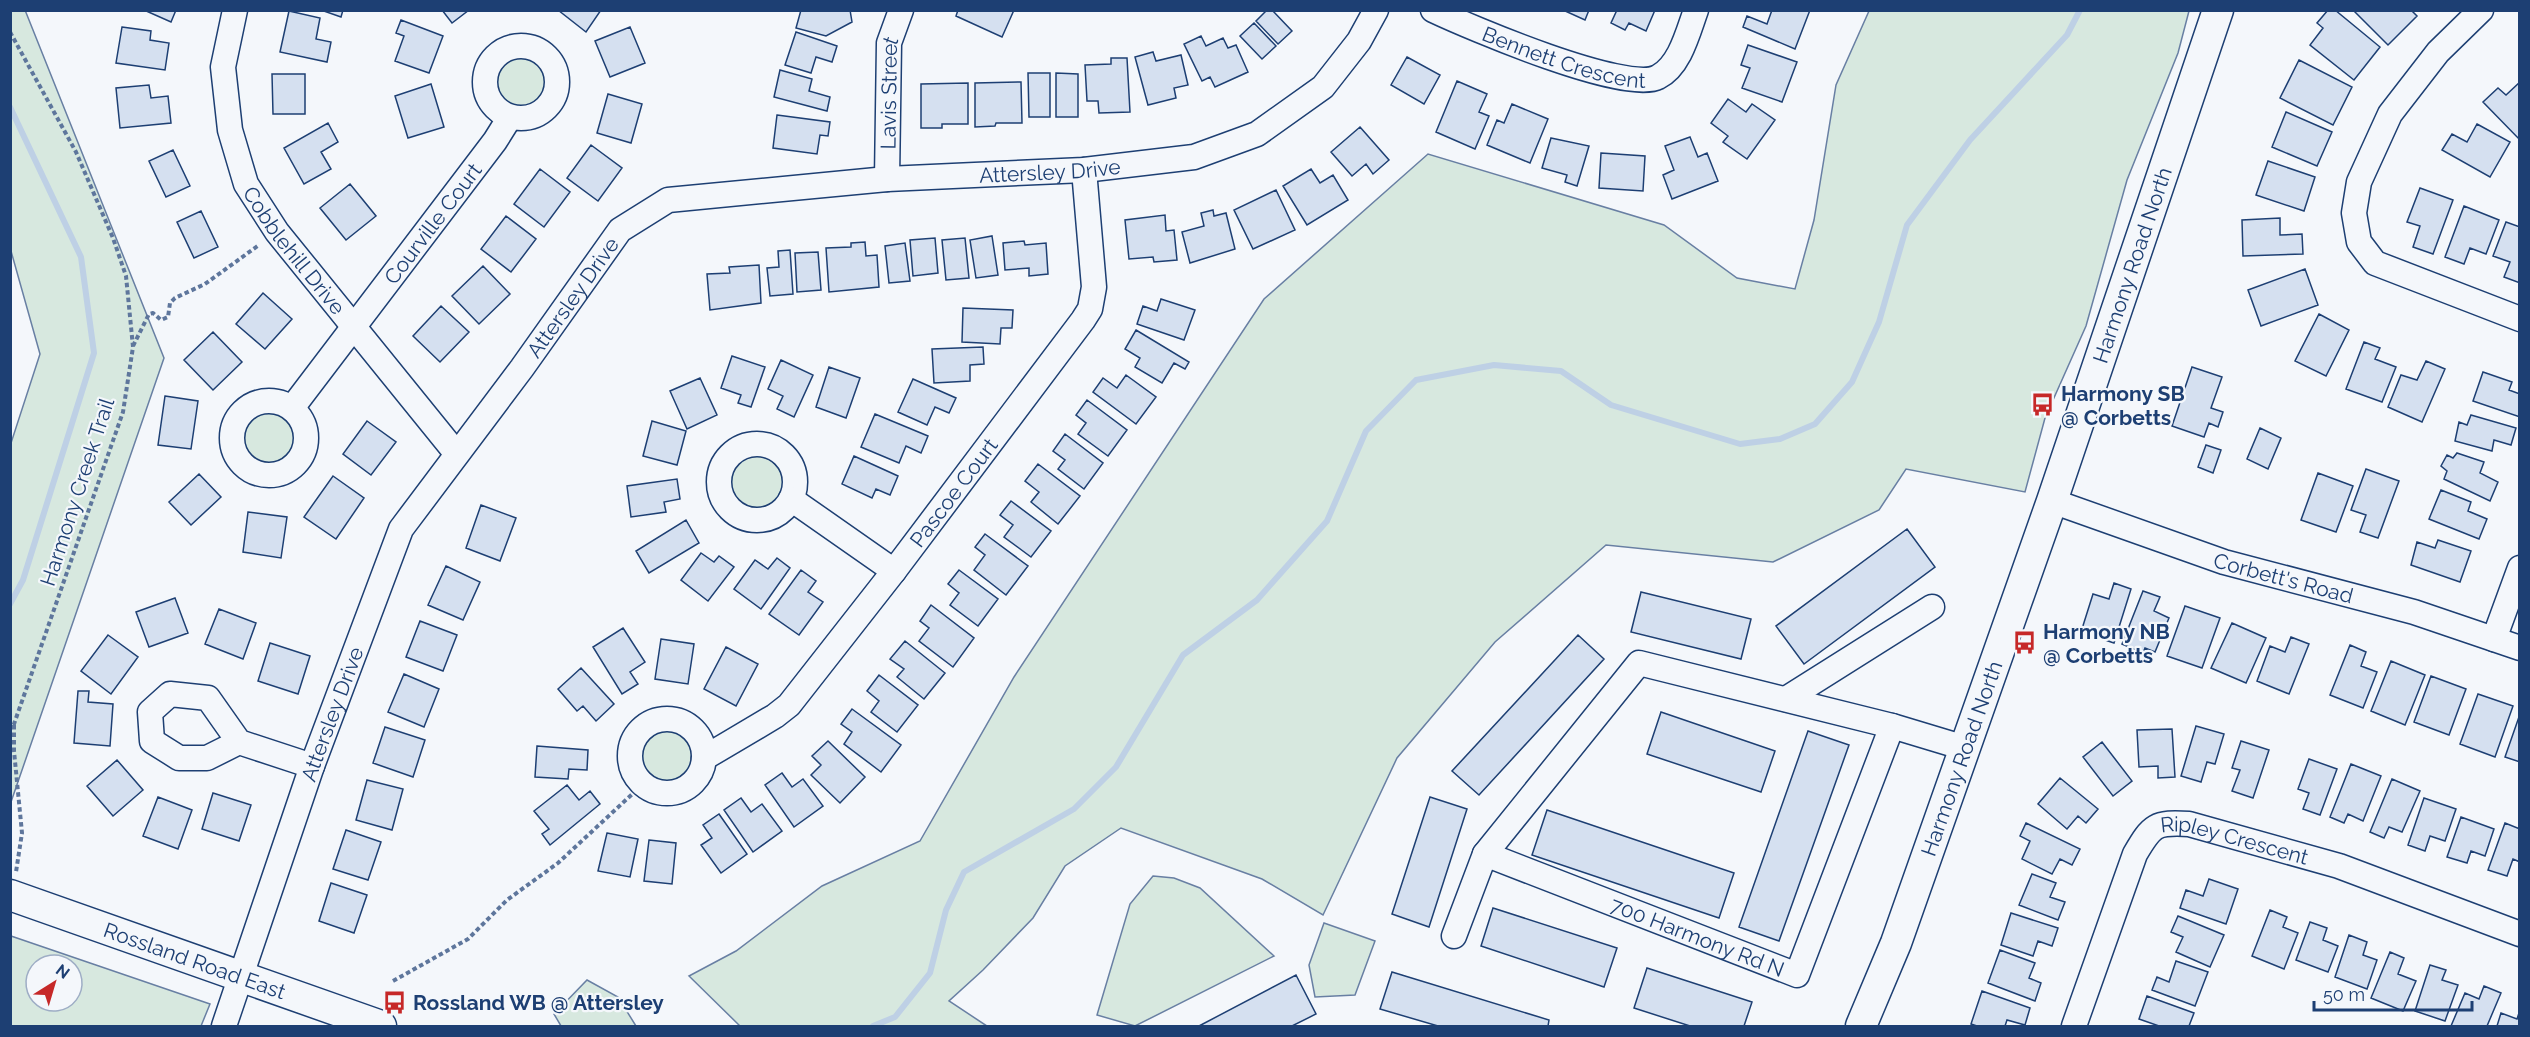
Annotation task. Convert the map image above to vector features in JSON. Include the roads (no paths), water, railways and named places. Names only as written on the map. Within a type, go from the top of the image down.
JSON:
[{"type":"main road","name":"Harmony Road North","points":[[1861,1026],[1896,943],[2052,501],[2218,10]]},
{"type":"main road","name":"Rossland Road East","points":[[12,896],[381,1026]]},
{"type":"street","name":"Cobblehill Drive","points":[[235,10],[223,67],[230,130],[246,184],[277,232],[456,453]]},
{"type":"street","name":"Lavis Street","points":[[887,179],[889,43],[902,10]]},
{"type":"street","name":"Attersley Drive","points":[[224,1026],[312,766],[401,529],[522,368],[620,230],[668,200],[887,179],[1084,170],[1194,158],[1257,134],[1323,87],[1359,41],[1376,10]]},
{"type":"street","name":"Bennett Crescent","points":[[1432,10],[1499,40],[1637,82],[1658,78],[1672,66],[1696,10]]},
{"type":"street","points":[[2481,10],[2438,52],[2390,114],[2359,182],[2354,213],[2360,242],[2375,262],[2520,319]]},
{"type":"street","name":"Courville Court","points":[[292,408],[495,141],[510,117]]},
{"type":"street","name":"Pascoe Court","points":[[704,758],[775,716],[789,705],[894,571],[1089,309],[1094,288],[1084,170]]},
{"type":"street","points":[[791,499],[894,571]]},
{"type":"street","name":"Corbett's Road","points":[[2052,501],[2224,562],[2414,612],[2520,648]]},
{"type":"street","points":[[2494,639],[2520,568]]},
{"type":"street","points":[[1786,699],[1932,607]]},
{"type":"street","points":[[1454,936],[1485,854],[1639,663],[1892,726],[1965,748]]},
{"type":"street","points":[[664,719],[676,720],[688,725],[697,734],[703,746],[704,758],[702,770],[696,780],[687,788],[676,793],[664,794],[642,785],[634,775],[630,763],[630,750],[641,729],[652,722],[664,719]]},
{"type":"street","name":"700 Harmony Rd N","points":[[1485,854],[1797,975],[1892,726]]},
{"type":"street","points":[[239,742],[312,766]]},
{"type":"street","name":"Ripley Crescent","points":[[2074,1026],[2134,854],[2147,834],[2165,823],[2189,824],[2339,866],[2520,934]]},
{"type":"waterway","points":[[873,1026],[895,1017],[930,973],[946,910],[964,872],[1074,809],[1116,767],[1183,655],[1257,600],[1327,521],[1366,431],[1416,380],[1494,365],[1561,371],[1611,405],[1740,444],[1780,439],[1815,424],[1852,382],[1879,322],[1907,225],[1970,140],[2067,35],[2080,10]]},
{"type":"waterway","points":[[10,107],[81,257],[94,353],[23,580],[10,604]]},
{"type":"place","name":"Harmony SB @ Corbetts","points":[[2043,405]]},
{"type":"place","name":"Harmony NB @ Corbetts","points":[[2025,643]]},
{"type":"place","name":"Rossland WB @ Attersley","points":[[395,1002]]}]
